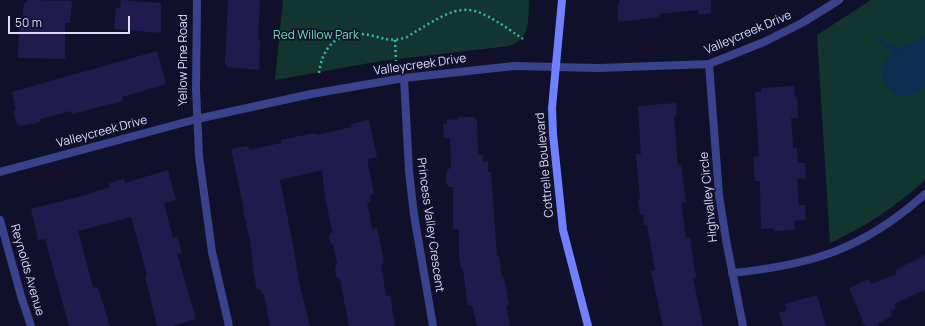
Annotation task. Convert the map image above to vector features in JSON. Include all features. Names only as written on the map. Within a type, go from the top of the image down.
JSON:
[{"type":"main road","name":"Cottrelle Boulevard","points":[[562,0],[552,108],[560,202],[565,237],[588,326]]},
{"type":"street","name":"Yellow Pine Road","points":[[196,0],[195,45],[197,119]]},
{"type":"street","name":"Valleycreek Drive","points":[[0,172],[197,119],[311,94],[404,78],[514,66],[599,68],[709,64],[770,39],[802,23],[839,0]]},
{"type":"street","name":"Highvalley Circle","points":[[709,64],[720,195],[732,273],[743,326]]},
{"type":"street","name":"Princess Valley Crescent","points":[[404,78],[410,186],[433,326]]},
{"type":"street","points":[[197,119],[199,156],[212,252],[229,326]]},
{"type":"street","points":[[732,273],[803,261],[836,252],[875,233],[925,194]]},
{"type":"street","name":"Reynolds Avenue","points":[[0,220],[20,296],[31,326]]},
{"type":"path","points":[[319,73],[320,60],[326,49],[334,41],[346,36],[360,34],[395,40],[407,37],[453,7]]},
{"type":"path","points":[[499,18],[523,39]]},
{"type":"path","points":[[395,40],[396,61]]},
{"type":"green space","name":"Red Willow Park","points":[[283,0],[529,0],[528,21],[525,33],[521,39],[509,46],[381,61],[275,80]]},
{"type":"green space","points":[[871,0],[925,0],[925,180],[903,199],[880,215],[856,230],[830,243],[817,35]]},
{"type":"water","points":[[925,36],[925,87],[914,95],[899,97],[885,86],[881,71],[888,56]]},
{"type":"building","points":[[27,0],[72,1],[70,23],[65,23],[65,59],[18,57],[19,27],[22,27],[24,3],[27,3]]},
{"type":"building","points":[[121,0],[161,3],[161,33],[114,29],[116,8],[120,8]]},
{"type":"building","points":[[228,0],[260,0],[258,39],[260,39],[259,70],[227,67],[227,64],[225,64]]},
{"type":"building","points":[[619,0],[711,0],[711,13],[699,15],[698,10],[659,14],[659,17],[618,22],[617,5],[620,4]]},
{"type":"building","points":[[157,51],[166,84],[122,97],[123,101],[72,114],[71,111],[40,119],[40,122],[22,126],[17,124],[13,111],[16,110],[12,92]]},
{"type":"building","points":[[794,86],[795,97],[797,97],[798,118],[791,118],[793,148],[797,148],[798,163],[805,163],[806,178],[797,179],[799,205],[805,205],[806,220],[794,221],[795,230],[774,231],[774,228],[761,229],[760,181],[755,181],[753,157],[759,156],[755,92],[761,92],[761,88]]},
{"type":"building","points":[[676,103],[677,115],[674,116],[678,165],[681,165],[686,202],[681,203],[686,238],[690,237],[696,278],[693,278],[703,326],[663,326],[651,271],[655,270],[647,225],[644,225],[643,215],[640,215],[638,200],[640,200],[636,154],[641,154],[638,106]]},
{"type":"building","points":[[458,117],[474,117],[474,119],[477,119],[478,155],[483,155],[483,162],[488,161],[488,172],[491,172],[497,256],[499,256],[502,277],[504,277],[509,305],[506,305],[510,326],[477,326],[472,305],[469,306],[467,302],[463,269],[461,269],[459,255],[459,229],[453,229],[453,187],[448,187],[448,183],[446,184],[446,173],[451,166],[450,138],[444,138],[443,124],[447,124],[447,120],[458,119]]},
{"type":"building","points":[[369,120],[377,157],[367,159],[374,194],[370,195],[371,202],[367,202],[372,229],[377,228],[384,263],[381,264],[386,296],[390,295],[395,326],[349,326],[340,279],[336,276],[335,269],[337,263],[333,244],[330,243],[329,236],[332,231],[325,196],[322,170],[280,180],[299,283],[310,326],[270,326],[264,294],[262,294],[260,289],[257,289],[250,240],[231,149],[248,146],[249,150],[281,143],[281,140],[315,133],[316,135],[352,127],[351,124]]},
{"type":"building","points":[[168,170],[176,200],[164,203],[173,238],[177,236],[182,253],[177,254],[196,319],[172,326],[157,326],[145,276],[147,275],[131,217],[78,231],[93,287],[98,288],[110,326],[69,326],[45,239],[38,240],[31,209],[110,187],[109,183],[124,179],[125,183]]},
{"type":"building","points":[[925,255],[925,290],[894,304],[896,308],[890,311],[892,316],[878,323],[880,326],[865,326],[849,288],[869,279],[871,284],[896,274],[895,270]]},
{"type":"building","points":[[817,295],[826,326],[783,326],[779,313],[787,310],[785,304]]},
{"type":"waterway","points":[[879,40],[900,54]]}]
